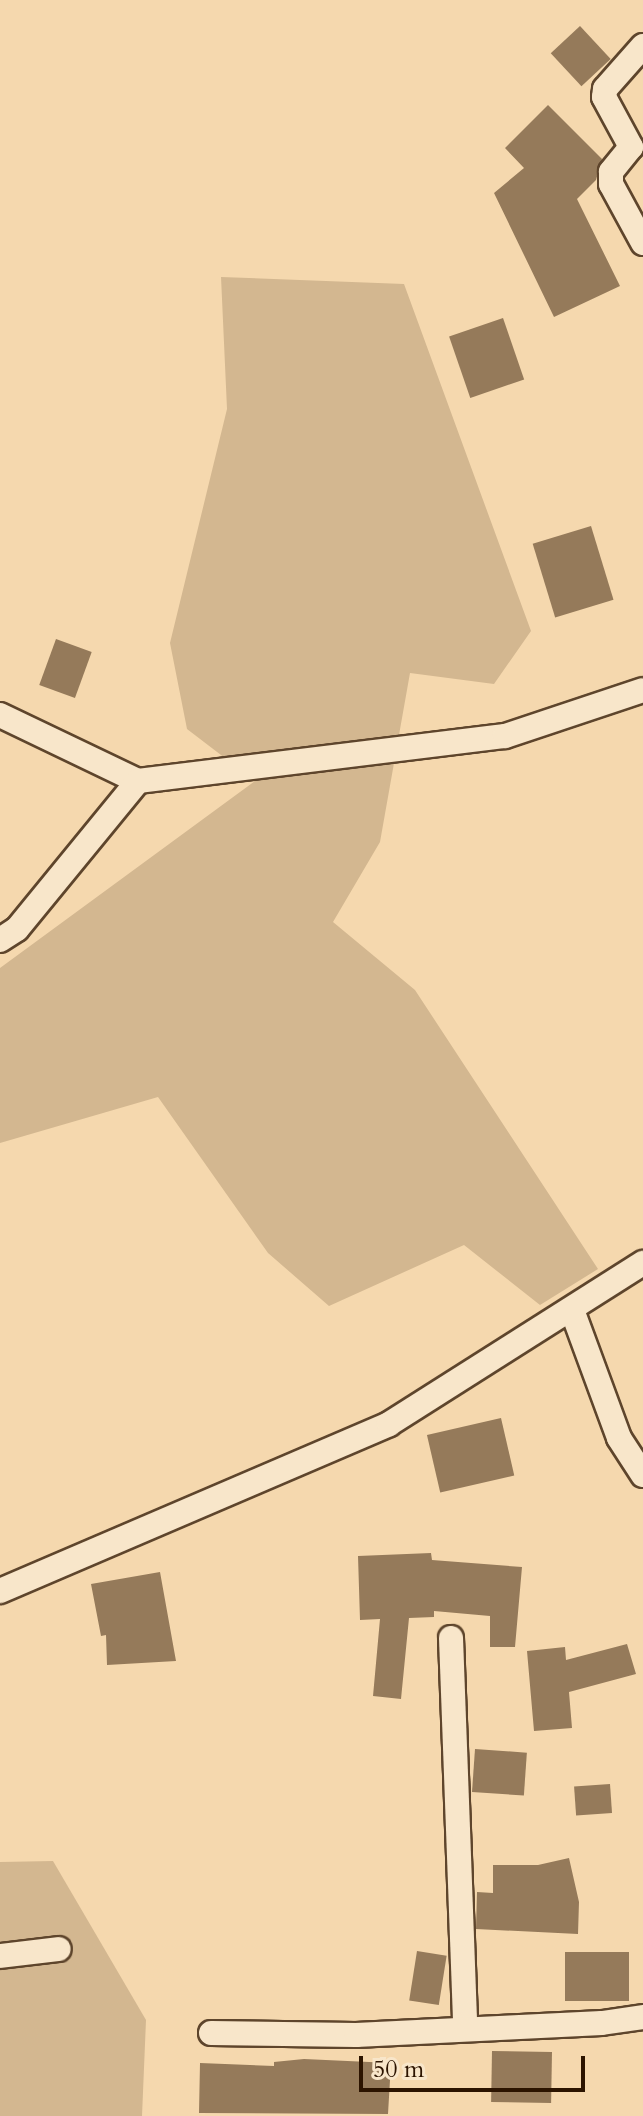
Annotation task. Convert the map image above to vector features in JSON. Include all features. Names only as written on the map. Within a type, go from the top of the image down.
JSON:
[{"type":"street","points":[[643,46],[605,89],[604,97],[631,147],[611,172],[611,184],[643,243]]},
{"type":"street","points":[[0,715],[138,781],[505,736],[643,690]]},
{"type":"street","points":[[0,940],[17,929],[138,781]]},
{"type":"street","points":[[0,1591],[389,1424],[643,1263]]},
{"type":"street","points":[[572,1310],[619,1438],[643,1475]]},
{"type":"street","points":[[451,1638],[465,2029]]},
{"type":"street","points":[[0,1956],[59,1949]]},
{"type":"street","points":[[211,2033],[356,2035],[602,2023],[643,2017]]},
{"type":"shaded area","points":[[221,277],[404,284],[531,631],[494,684],[410,673],[380,842],[333,922],[415,990],[598,1269],[540,1305],[464,1245],[329,1306],[268,1253],[158,1097],[0,1143],[0,968],[255,781],[187,729],[170,643],[227,409]]},
{"type":"shaded area","points":[[53,1861],[146,2020],[142,2116],[0,2116],[0,1862]]},
{"type":"building","points":[[580,26],[611,59],[581,86],[551,53]]},
{"type":"building","points":[[548,105],[602,159],[596,180],[577,199],[620,286],[554,317],[494,193],[524,168],[505,148]]},
{"type":"building","points":[[503,318],[524,379],[470,398],[449,337]]},
{"type":"building","points":[[591,526],[614,600],[555,617],[533,544]]},
{"type":"building","points":[[56,639],[92,652],[75,698],[39,685]]},
{"type":"building","points":[[501,1418],[514,1475],[440,1493],[427,1435]]},
{"type":"building","points":[[431,1553],[432,1560],[522,1567],[515,1647],[490,1647],[490,1616],[434,1611],[434,1617],[409,1618],[401,1699],[373,1696],[380,1619],[360,1620],[358,1556]]},
{"type":"building","points":[[160,1572],[176,1661],[107,1665],[106,1635],[101,1636],[91,1584]]},
{"type":"building","points":[[627,1644],[636,1674],[569,1692],[572,1728],[534,1731],[527,1651],[565,1647],[566,1660]]},
{"type":"building","points":[[475,1749],[527,1753],[524,1796],[472,1792]]},
{"type":"building","points":[[610,1784],[612,1813],[576,1815],[574,1787]]},
{"type":"building","points":[[569,1858],[579,1902],[578,1934],[476,1929],[477,1892],[493,1893],[493,1865],[538,1865]]},
{"type":"building","points":[[417,1951],[447,1956],[439,2005],[409,2000]]},
{"type":"building","points":[[565,1952],[629,1952],[629,2001],[565,2001]]},
{"type":"building","points":[[492,2051],[552,2052],[551,2103],[491,2102]]},
{"type":"building","points":[[304,2059],[391,2063],[388,2114],[199,2113],[200,2063],[274,2066],[274,2062]]}]
